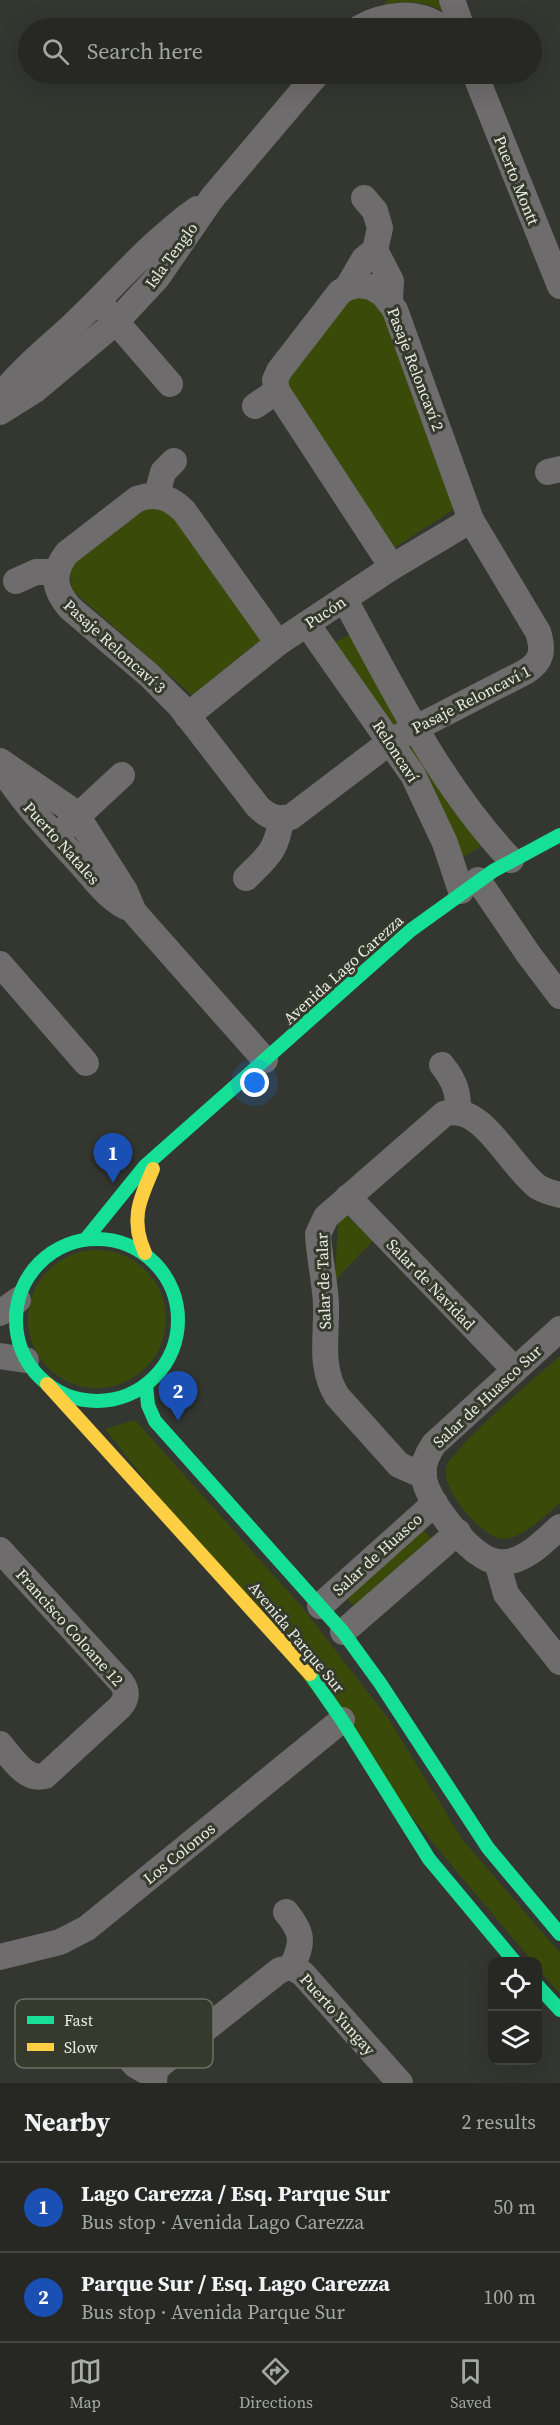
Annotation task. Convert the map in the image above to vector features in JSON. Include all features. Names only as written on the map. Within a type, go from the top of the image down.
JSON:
[{"type":"street","points":[[365,18],[378,0]]},
{"type":"street","points":[[452,0],[458,18]]},
{"type":"street","points":[[382,18],[389,15],[418,18]]},
{"type":"street","name":"Isla Tenglo","points":[[0,412],[35,390],[116,322],[157,278],[212,198],[309,84]]},
{"type":"street","name":"Puerto Montt","points":[[479,84],[560,286]]},
{"type":"street","points":[[0,397],[11,382],[168,230],[212,198]]},
{"type":"street","points":[[364,198],[379,219],[380,228],[375,250],[364,259],[347,288],[340,292],[279,371],[276,380],[277,391],[392,567]]},
{"type":"street","points":[[375,250],[391,281],[390,300]]},
{"type":"street","name":"Pasaje Reloncaví 2","points":[[347,288],[358,285],[370,287],[390,300],[471,520],[538,632],[541,644],[551,660]]},
{"type":"street","points":[[98,300],[170,384]]},
{"type":"street","points":[[255,406],[277,391]]},
{"type":"street","points":[[157,495],[163,472],[174,461]]},
{"type":"street","points":[[16,581],[36,572],[57,573],[67,553],[137,499],[157,495],[169,499],[184,511],[278,643]]},
{"type":"street","name":"Pucón","points":[[187,716],[278,643],[392,567],[471,520]]},
{"type":"street","name":"Pasaje Reloncaví 3","points":[[57,573],[56,585],[60,597],[180,705],[258,807],[268,817],[280,819]]},
{"type":"street","name":"Reloncaví","points":[[345,600],[460,800],[511,860]]},
{"type":"street","name":"Reloncaví","points":[[307,624],[413,775],[470,886],[529,955],[560,996]]},
{"type":"street","name":"Pasaje Reloncaví 1","points":[[280,819],[291,817],[300,811],[391,741],[535,666],[551,660]]},
{"type":"street","name":"Puerto Natales","points":[[0,764],[36,784],[78,817],[125,891],[134,912],[265,1060]]},
{"type":"street","name":"Puerto Natales","points":[[0,764],[15,791],[118,903],[134,912]]},
{"type":"street","points":[[56,836],[122,775]]},
{"type":"street","points":[[246,878],[276,844],[280,819]]},
{"type":"street","name":"Avenida Lago Carezza","points":[[86,1239],[145,1166],[411,930],[470,886],[511,860],[560,835]]},
{"type":"street","points":[[3,974],[86,1063]]},
{"type":"street","points":[[442,1065],[456,1087],[459,1096],[458,1112],[478,1121],[538,1186],[560,1195]]},
{"type":"street","name":"Salar de Talar","points":[[424,1473],[399,1465],[337,1396],[326,1374],[324,1365],[326,1302],[318,1234],[326,1217],[348,1197],[444,1114],[458,1112]]},
{"type":"street","name":"Avenida Lago Carezza","points":[[145,1253],[136,1234],[135,1220],[143,1191],[153,1167],[164,1150]]},
{"type":"street","name":"Salar de Navidad","points":[[348,1197],[515,1370]]},
{"type":"street","points":[[104,1238],[121,1241],[145,1253],[166,1275],[175,1294],[179,1314],[177,1334],[171,1354],[161,1371],[146,1385],[127,1396],[97,1401],[65,1395],[47,1384],[26,1360],[9,1307],[32,1271],[47,1256],[65,1245],[86,1239],[104,1238]]},
{"type":"street","name":"Salar de Huasco Sur","points":[[424,1473],[425,1460],[434,1444],[560,1329]]},
{"type":"street","points":[[0,1356],[26,1360]]},
{"type":"street","name":"Avenida Parque Sur","points":[[47,1384],[294,1655],[342,1720],[429,1859],[511,1957]]},
{"type":"street","points":[[146,1385],[148,1405],[155,1421],[343,1632],[380,1683],[488,1848],[560,1934]]},
{"type":"street","points":[[424,1473],[426,1485],[435,1503],[481,1556],[497,1562],[511,1561],[524,1556],[560,1527]]},
{"type":"street","name":"Salar de Huasco","points":[[320,1606],[435,1503]]},
{"type":"street","points":[[343,1632],[458,1532]]},
{"type":"street","name":"Francisco Coloane 12","points":[[0,1550],[121,1682],[126,1698],[120,1707],[45,1776],[30,1775],[0,1744]]},
{"type":"street","points":[[497,1562],[506,1594],[560,1662]]},
{"type":"street","name":"Los Colonos","points":[[1,1955],[60,1942],[87,1928],[342,1720]]},
{"type":"street","name":"Puerto Yungay","points":[[286,1911],[295,1922],[301,1940],[300,1950],[292,1967],[303,1974],[359,2037],[388,2079]]},
{"type":"street","points":[[213,2023],[280,1970],[292,1967]]},
{"type":"street","points":[[542,1991],[560,2010]]},
{"type":"street","points":[[139,2068],[154,2080]]},
{"type":"green space","points":[[388,0],[446,0],[443,11],[429,5],[414,3],[384,4]]},
{"type":"green space","points":[[360,294],[383,305],[453,507],[451,511],[394,548],[282,391],[282,375],[338,305]]},
{"type":"green space","points":[[150,507],[162,507],[174,516],[262,639],[192,695],[73,591],[71,570],[78,558],[140,511]]},
{"type":"green space","points":[[352,633],[402,722],[395,726],[333,644]]},
{"type":"green space","points":[[411,744],[483,845],[460,859],[408,747]]},
{"type":"green space","points":[[346,1215],[373,1241],[335,1280],[338,1222]]},
{"type":"green space","points":[[97,1250],[123,1256],[146,1270],[160,1293],[166,1319],[160,1345],[146,1368],[123,1382],[97,1388],[71,1382],[48,1368],[34,1345],[28,1319],[34,1293],[48,1270],[71,1256]]},
{"type":"green space","points":[[560,1356],[560,1503],[518,1535],[503,1539],[495,1537],[475,1522],[457,1500],[446,1477],[446,1468],[463,1444],[479,1428]]},
{"type":"green space","points":[[135,1420],[303,1608],[390,1721],[462,1839],[560,1953],[560,1994],[542,1974],[542,1957],[529,1957],[432,1842],[105,1429]]},
{"type":"green space","points":[[422,1528],[432,1539],[355,1608],[345,1596]]},
{"type":"traffic: fast","points":[[86,1239],[145,1166],[411,930],[493,871],[560,835]]},
{"type":"traffic: fast","points":[[97,1239],[113,1240],[128,1245],[155,1262],[172,1289],[177,1304],[178,1320],[177,1336],[172,1351],[155,1378],[128,1395],[113,1400],[97,1401],[81,1400],[66,1395],[39,1378],[22,1351],[17,1336],[16,1320],[17,1304],[22,1289],[39,1262],[66,1245],[81,1240],[97,1239]]},
{"type":"traffic: fast","points":[[146,1385],[148,1405],[155,1421],[343,1632],[380,1683],[488,1848],[560,1934]]},
{"type":"traffic: fast","points":[[310,1674],[342,1720],[429,1859],[511,1957]]},
{"type":"traffic: fast","points":[[542,1990],[560,2010]]},
{"type":"traffic: slow","points":[[145,1253],[140,1241],[137,1220],[140,1201],[153,1169]]},
{"type":"traffic: slow","points":[[47,1384],[310,1674]]},
{"type":"place","name":"Lago Carezza / Esq. Parque Sur","points":[[113,1183]]},
{"type":"place","name":"Parque Sur / Esq. Lago Carezza","points":[[178,1421]]}]
